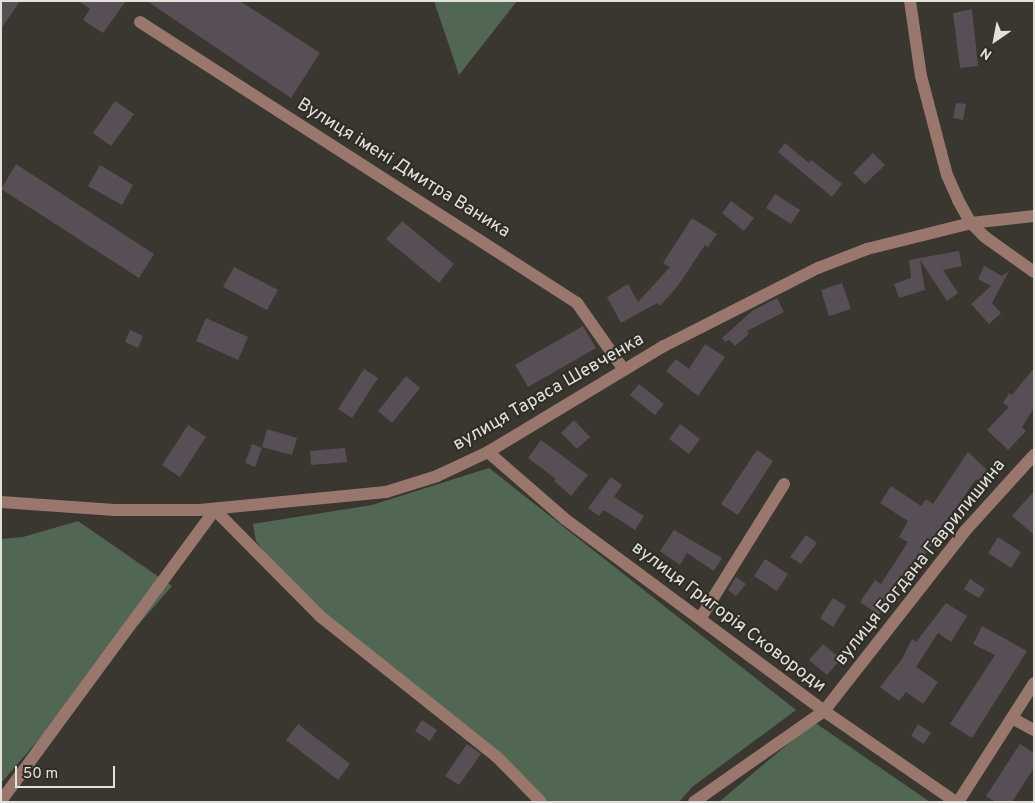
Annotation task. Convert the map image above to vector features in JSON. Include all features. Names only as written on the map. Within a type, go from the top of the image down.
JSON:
[{"type":"street","points":[[910,1],[921,76],[948,176],[971,223],[1001,250],[1034,272]]},
{"type":"street","name":"Вулиця імені Дмитра Ваника","points":[[140,22],[577,303],[624,370]]},
{"type":"street","name":"вулиця Тараса Шевченка","points":[[1,502],[115,510],[199,510],[319,500],[386,492],[437,476],[488,452],[664,346],[818,268],[866,249],[971,223],[1034,216]]},
{"type":"street","name":"вулиця Григорія Сковороди","points":[[488,452],[565,519],[824,711],[957,802]]},
{"type":"street","name":"вулиця Богдана Гаврилишина","points":[[694,802],[824,711],[966,531],[1034,455]]},
{"type":"street","points":[[700,619],[784,484]]},
{"type":"street","points":[[1,801],[215,510],[321,617],[496,756],[541,802]]},
{"type":"street","points":[[957,802],[1034,683]]},
{"type":"street","points":[[1012,718],[1034,730]]},
{"type":"green space","points":[[434,1],[517,1],[459,75]]},
{"type":"green space","points":[[489,468],[796,710],[692,787],[679,802],[542,802],[302,603],[256,541],[253,524],[372,505]]},
{"type":"green space","points":[[78,521],[172,586],[1,783],[1,539],[23,537]]},
{"type":"green space","points":[[814,722],[930,802],[719,802]]},
{"type":"building","points":[[1,1],[20,1],[1,29]]},
{"type":"building","points":[[79,1],[126,1],[103,33],[83,20],[90,9]]},
{"type":"building","points":[[147,1],[240,1],[320,53],[291,98]]},
{"type":"building","points":[[972,9],[978,66],[960,68],[953,13]]},
{"type":"building","points":[[115,101],[134,114],[111,146],[93,133]]},
{"type":"building","points":[[956,103],[966,104],[963,120],[953,118]]},
{"type":"building","points":[[785,143],[809,163],[811,160],[842,184],[832,197],[778,152]]},
{"type":"building","points":[[873,153],[885,165],[865,184],[853,173]]},
{"type":"building","points":[[16,164],[154,254],[139,278],[1,189]]},
{"type":"building","points":[[100,165],[133,185],[122,205],[88,186]]},
{"type":"building","points":[[775,194],[800,210],[791,224],[766,208]]},
{"type":"building","points":[[731,201],[754,218],[744,231],[722,213]]},
{"type":"building","points":[[692,218],[717,234],[708,247],[705,245],[677,287],[660,306],[657,303],[621,323],[607,297],[628,284],[638,302],[670,267],[663,263]]},
{"type":"building","points":[[402,221],[454,264],[439,283],[386,239]]},
{"type":"building","points":[[959,251],[962,266],[943,270],[958,293],[947,301],[920,260],[925,290],[899,298],[894,284],[911,278],[909,260]]},
{"type":"building","points":[[984,266],[1002,276],[1009,271],[992,303],[1001,313],[989,324],[971,304],[991,286],[978,279]]},
{"type":"building","points":[[234,267],[278,290],[267,310],[223,287]]},
{"type":"building","points":[[842,283],[851,309],[829,316],[821,290]]},
{"type":"building","points":[[777,298],[784,312],[747,331],[749,334],[735,346],[729,340],[725,342],[722,338],[752,311]]},
{"type":"building","points":[[206,318],[248,337],[238,360],[196,341]]},
{"type":"building","points":[[583,326],[596,348],[528,387],[515,365]]},
{"type":"building","points":[[130,330],[143,336],[138,348],[125,342]]},
{"type":"building","points":[[705,344],[725,357],[698,396],[666,371],[676,359],[689,369]]},
{"type":"building","points":[[1034,368],[1034,408],[1022,427],[1026,431],[1008,450],[987,430],[1009,407],[1003,403],[1009,393],[1012,395]]},
{"type":"building","points":[[364,369],[378,378],[352,418],[338,409]]},
{"type":"building","points":[[406,376],[420,388],[392,423],[378,411]]},
{"type":"building","points":[[639,384],[664,404],[655,415],[630,395]]},
{"type":"building","points":[[574,420],[590,437],[577,449],[561,433]]},
{"type":"building","points":[[680,424],[700,439],[689,454],[669,439]]},
{"type":"building","points":[[188,425],[206,437],[180,477],[162,465]]},
{"type":"building","points":[[267,429],[297,438],[292,455],[262,447]]},
{"type":"building","points":[[541,440],[588,475],[571,496],[554,481],[556,479],[528,458]]},
{"type":"building","points":[[252,444],[262,448],[255,467],[245,463]]},
{"type":"building","points":[[345,448],[347,462],[311,465],[310,451]]},
{"type":"building","points":[[757,450],[773,461],[738,515],[721,504]]},
{"type":"building","points":[[968,452],[990,473],[980,483],[976,479],[905,584],[901,581],[879,615],[860,602],[875,580],[881,584],[908,542],[899,537],[908,521],[880,503],[891,486],[921,506],[926,499],[933,504]]},
{"type":"building","points":[[611,477],[622,485],[614,497],[644,516],[635,530],[604,510],[599,516],[588,508]]},
{"type":"building","points":[[1034,491],[1034,535],[1012,516]]},
{"type":"building","points":[[674,530],[722,558],[714,571],[687,553],[680,565],[660,551]]},
{"type":"building","points":[[806,535],[817,543],[801,564],[790,557]]},
{"type":"building","points":[[998,537],[1021,552],[1011,568],[988,553]]},
{"type":"building","points":[[765,559],[788,574],[777,591],[754,576]]},
{"type":"building","points":[[736,577],[746,584],[736,596],[728,590]]},
{"type":"building","points":[[970,579],[985,589],[979,598],[964,589]]},
{"type":"building","points":[[833,598],[846,606],[833,627],[820,618]]},
{"type":"building","points":[[946,603],[967,616],[951,642],[938,633],[916,667],[938,682],[923,704],[906,692],[899,701],[880,687],[902,659],[912,639],[916,642]]},
{"type":"building","points":[[982,626],[1027,651],[972,738],[950,724],[995,655],[973,644]]},
{"type":"building","points":[[823,644],[841,659],[827,675],[809,660]]},
{"type":"building","points":[[422,720],[437,730],[430,741],[415,731]]},
{"type":"building","points":[[298,724],[350,764],[338,780],[286,740]]},
{"type":"building","points":[[918,724],[931,733],[924,744],[911,736]]},
{"type":"building","points":[[467,744],[481,754],[459,785],[445,776]]},
{"type":"building","points":[[1020,744],[1034,753],[1034,768],[1012,802],[995,802],[986,796]]}]
